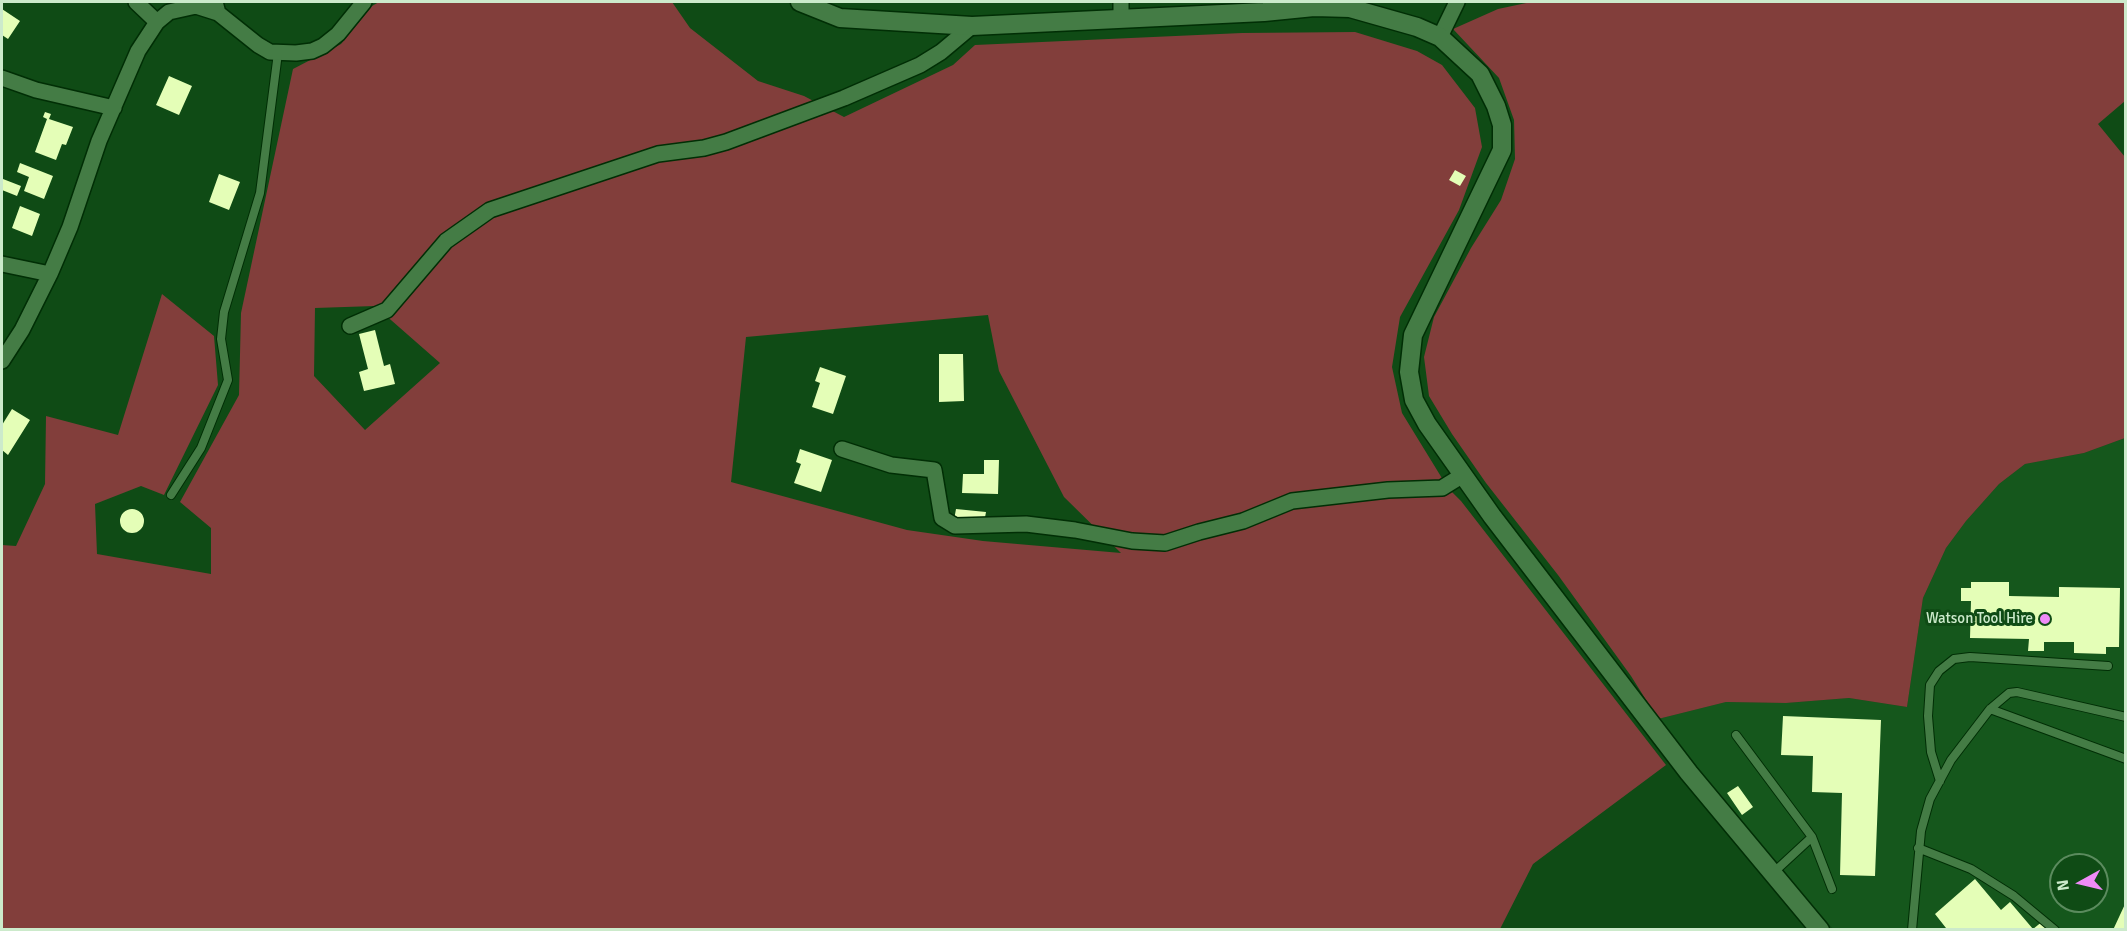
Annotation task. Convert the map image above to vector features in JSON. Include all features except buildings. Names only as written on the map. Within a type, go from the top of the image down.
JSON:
[{"type":"street","points":[[136,2],[157,22]]},
{"type":"street","points":[[2,361],[22,330],[50,274],[70,227],[99,141],[134,60],[157,22],[169,12],[196,6],[217,7],[258,45],[270,52],[312,51],[323,46],[338,34],[364,2]]},
{"type":"street","points":[[800,2],[840,18],[972,26],[1121,10],[1264,12],[1314,7],[1350,8],[1417,27],[1440,37],[1480,74],[1496,106],[1502,125],[1502,150],[1413,335],[1409,372],[1414,400],[1427,424],[1492,516],[1689,773],[1820,930]]},
{"type":"street","points":[[1440,37],[1457,2]]},
{"type":"street","points":[[350,326],[387,310],[446,241],[490,210],[658,154],[704,148],[726,142],[822,106],[920,64],[941,52],[972,26]]},
{"type":"street","points":[[2,78],[36,90],[114,108]]},
{"type":"street","points":[[2,264],[50,274]]},
{"type":"street","points":[[842,449],[891,465],[934,470],[942,518],[955,526],[1026,524],[1075,530],[1132,541],[1166,543],[1243,521],[1292,501],[1388,490],[1442,488],[1463,475]]},
{"type":"lane","points":[[171,495],[201,448],[228,380],[221,339],[224,312],[260,193],[278,53]]},
{"type":"lane","points":[[1940,781],[1931,752],[1928,716],[1930,685],[1939,671],[1954,659],[1970,657],[2108,666]]},
{"type":"lane","points":[[1912,930],[1918,848],[1930,799],[1951,760],[1990,709],[2008,693],[2017,692],[2126,717]]},
{"type":"lane","points":[[1990,709],[2126,759]]},
{"type":"lane","points":[[1736,735],[1812,837],[1832,889]]},
{"type":"lane","points":[[1773,873],[1812,837]]},
{"type":"lane","points":[[1918,848],[1971,869],[2014,896],[2055,930]]},
{"type":"shaded area","points":[[379,2],[672,2],[690,28],[758,81],[804,96],[844,117],[953,65],[975,45],[1242,33],[1355,32],[1417,51],[1442,65],[1475,108],[1482,147],[1459,210],[1400,317],[1392,367],[1402,413],[1448,488],[1461,501],[1666,765],[1533,864],[1500,929],[2,929],[2,545],[16,546],[45,484],[46,416],[118,435],[162,294],[214,336],[218,385],[164,495],[141,486],[95,504],[97,554],[211,574],[211,528],[180,502],[239,395],[241,313],[293,69],[341,44],[372,6]],"holes":[[[375,306],[440,363],[365,430],[314,376],[315,308]],[[988,315],[999,371],[1064,497],[1121,553],[983,541],[907,530],[731,482],[746,337]]]},
{"type":"shaded area","points":[[1531,2],[2125,2],[2125,101],[2098,124],[2125,157],[2125,438],[2084,453],[2025,464],[1999,484],[1966,521],[1946,548],[1923,598],[1907,707],[1849,698],[1786,703],[1726,702],[1658,719],[1631,676],[1558,575],[1486,483],[1429,396],[1424,357],[1434,317],[1471,248],[1501,200],[1515,159],[1514,120],[1499,78],[1453,29],[1498,9]]},
{"type":"shaded area","points":[[2125,438],[2125,929],[1833,929],[1790,881],[1658,719],[1726,702],[1786,703],[1849,698],[1907,707],[1923,598],[1946,548],[1966,521],[1999,484],[2025,464],[2084,453]]},
{"type":"place","name":"Watson Tool Hire","points":[[2045,619]]}]
